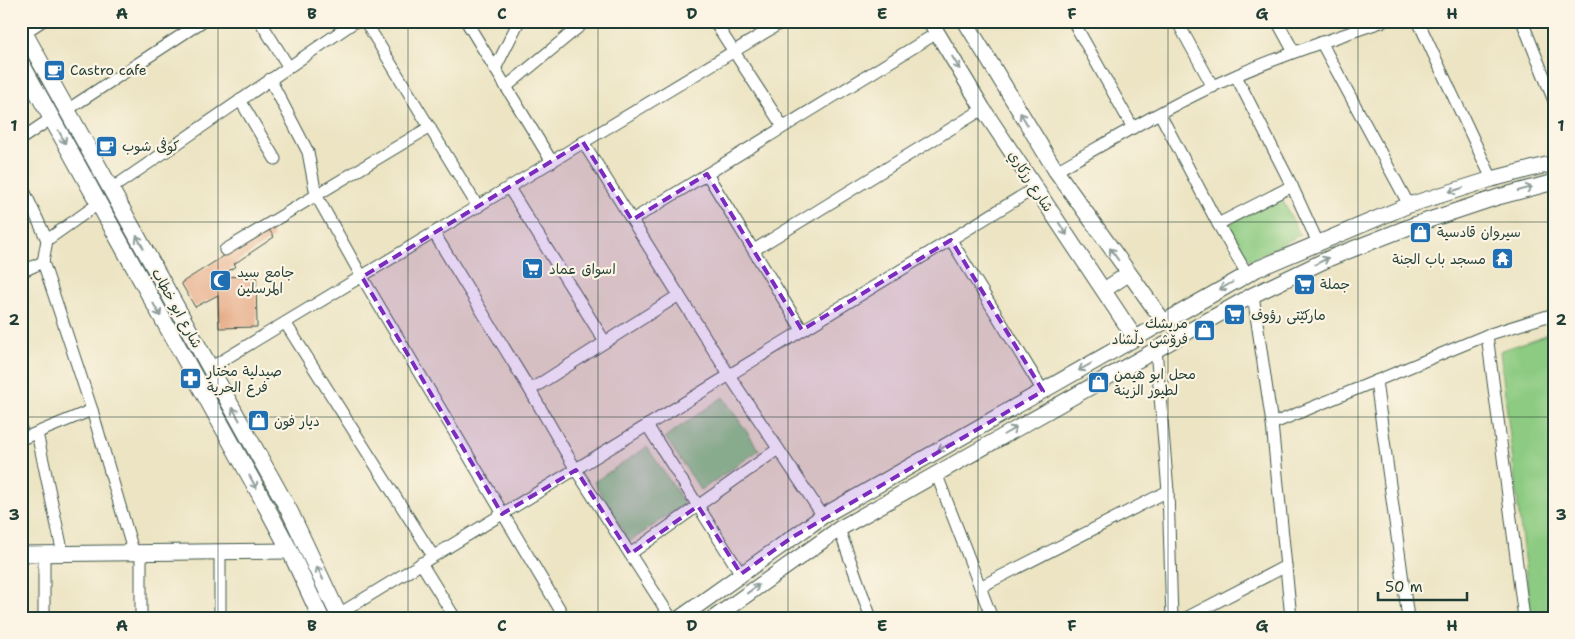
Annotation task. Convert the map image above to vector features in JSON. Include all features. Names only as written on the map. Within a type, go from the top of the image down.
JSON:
[{"type":"main road","name":"شارع ابو خطاب","points":[[23,30],[305,540],[339,616]]},
{"type":"main road","name":"شارع ابو خطاب","points":[[21,63],[290,551],[321,618]]},
{"type":"main road","points":[[34,86],[49,77]]},
{"type":"street","points":[[23,30],[42,21]]},
{"type":"street","points":[[67,110],[203,21]]},
{"type":"street","points":[[260,21],[288,66]]},
{"type":"street","points":[[111,189],[356,21]]},
{"type":"street","points":[[365,21],[478,207]]},
{"type":"street","points":[[466,21],[552,162]]},
{"type":"street","points":[[495,69],[519,21]]},
{"type":"street","points":[[714,21],[784,127]]},
{"type":"street","points":[[210,368],[286,324],[784,21]]},
{"type":"street","name":"شارع رزكاري","points":[[966,21],[1056,171],[1164,322]]},
{"type":"street","points":[[1073,21],[1133,128]]},
{"type":"street","points":[[1177,21],[1214,87]]},
{"type":"street","points":[[1277,21],[1294,52]]},
{"type":"street","points":[[1056,171],[1133,128],[1236,76],[1294,52],[1384,21]]},
{"type":"street","points":[[1418,21],[1492,178]]},
{"type":"street","points":[[1522,21],[1554,100]]},
{"type":"street","points":[[506,87],[580,23]]},
{"type":"street","points":[[632,220],[784,127],[934,27]]},
{"type":"street","name":"شارع رزكاري","points":[[934,27],[1035,188],[1136,338]]},
{"type":"street","points":[[1321,42],[1409,205]]},
{"type":"street","points":[[1236,76],[1292,186],[1318,243]]},
{"type":"street","points":[[270,79],[308,152],[316,195],[362,277],[564,618]]},
{"type":"street","points":[[240,100],[275,159]]},
{"type":"street","points":[[754,250],[984,109]]},
{"type":"street","points":[[1160,114],[1218,224],[1247,274]]},
{"type":"street","points":[[21,140],[52,118]]},
{"type":"street","points":[[225,250],[430,127]]},
{"type":"street","points":[[583,142],[729,375],[823,516]]},
{"type":"street","points":[[680,618],[823,516],[1247,274],[1409,205],[1492,178],[1554,163]]},
{"type":"street","points":[[707,174],[802,330]]},
{"type":"street","points":[[714,618],[838,529],[1253,295],[1330,258],[1440,215],[1554,182]]},
{"type":"street","points":[[21,184],[47,240],[43,262],[138,554],[141,618]]},
{"type":"street","points":[[1218,224],[1292,186]]},
{"type":"street","points":[[509,188],[605,342]]},
{"type":"street","points":[[339,616],[433,556],[1035,188]]},
{"type":"street","points":[[47,240],[98,204]]},
{"type":"street","points":[[434,233],[530,390],[576,470],[671,618]]},
{"type":"street","points":[[951,240],[1043,391]]},
{"type":"street","points":[[1284,257],[1293,276]]},
{"type":"street","points":[[21,272],[43,262]]},
{"type":"street","points":[[1104,290],[1128,274]]},
{"type":"street","points":[[530,390],[679,295]]},
{"type":"street","points":[[1253,295],[1272,424],[1291,618]]},
{"type":"street","points":[[1272,424],[1487,335],[1554,314]]},
{"type":"street","points":[[286,324],[433,556]]},
{"type":"street","points":[[1487,335],[1524,618]]},
{"type":"street","points":[[1156,349],[1168,491],[1172,618]]},
{"type":"street","points":[[1376,381],[1408,618]]},
{"type":"street","points":[[21,429],[24,438],[92,410]]},
{"type":"street","points":[[647,425],[741,574]]},
{"type":"street","points":[[38,433],[63,554]]},
{"type":"street","points":[[630,554],[778,449]]},
{"type":"street","points":[[936,474],[992,618]]},
{"type":"street","points":[[880,483],[889,500]]},
{"type":"street","points":[[980,587],[1168,491]]},
{"type":"street","points":[[838,529],[870,618]]},
{"type":"street","points":[[21,554],[290,551]]},
{"type":"street","points":[[220,552],[220,618]]},
{"type":"street","points":[[44,554],[44,618]]},
{"type":"street","points":[[421,564],[455,618]]},
{"type":"street","points":[[1186,618],[1286,566]]},
{"type":"highlighted area","points":[[583,142],[632,220],[707,174],[802,330],[951,240],[1043,391],[791,538],[741,574],[698,506],[630,554],[576,470],[502,514],[362,277]]},
{"type":"green space","points":[[1281,197],[1300,235],[1250,261],[1229,224]]},
{"type":"green space","points":[[1554,332],[1554,618],[1531,618],[1500,351]]},
{"type":"green space","points":[[723,397],[759,450],[701,490],[665,437]]},
{"type":"green space","points":[[647,447],[685,504],[629,542],[594,482]]},
{"type":"building","name":"جامع سيد المرسلين","points":[[268,228],[274,237],[234,264],[236,266],[219,277],[256,276],[257,327],[219,328],[218,295],[195,307],[181,283]]},
{"type":"place","name":"Castro cafe","points":[[54,70]]},
{"type":"place","name":"كوفى شوب","points":[[106,146]]},
{"type":"place","name":"سيروان قادسية","points":[[1421,232]]},
{"type":"place","name":"مسجد باب الجنة","points":[[1502,259]]},
{"type":"place","name":"اسواق عماد","points":[[533,269]]},
{"type":"place","name":"جامع سيد المرسلين","points":[[221,280]]},
{"type":"place","name":"جملة","points":[[1304,284]]},
{"type":"place","name":"ماركێتى رؤوف","points":[[1235,315]]},
{"type":"place","name":"مريشك فرۆشى دڵشاد","points":[[1204,331]]},
{"type":"place","name":"صيدلية مختار فرع الحرية","points":[[191,379]]},
{"type":"place","name":"محل ابو هيمن لطيور الزينة","points":[[1098,382]]},
{"type":"place","name":"ديار فون","points":[[258,421]]}]
